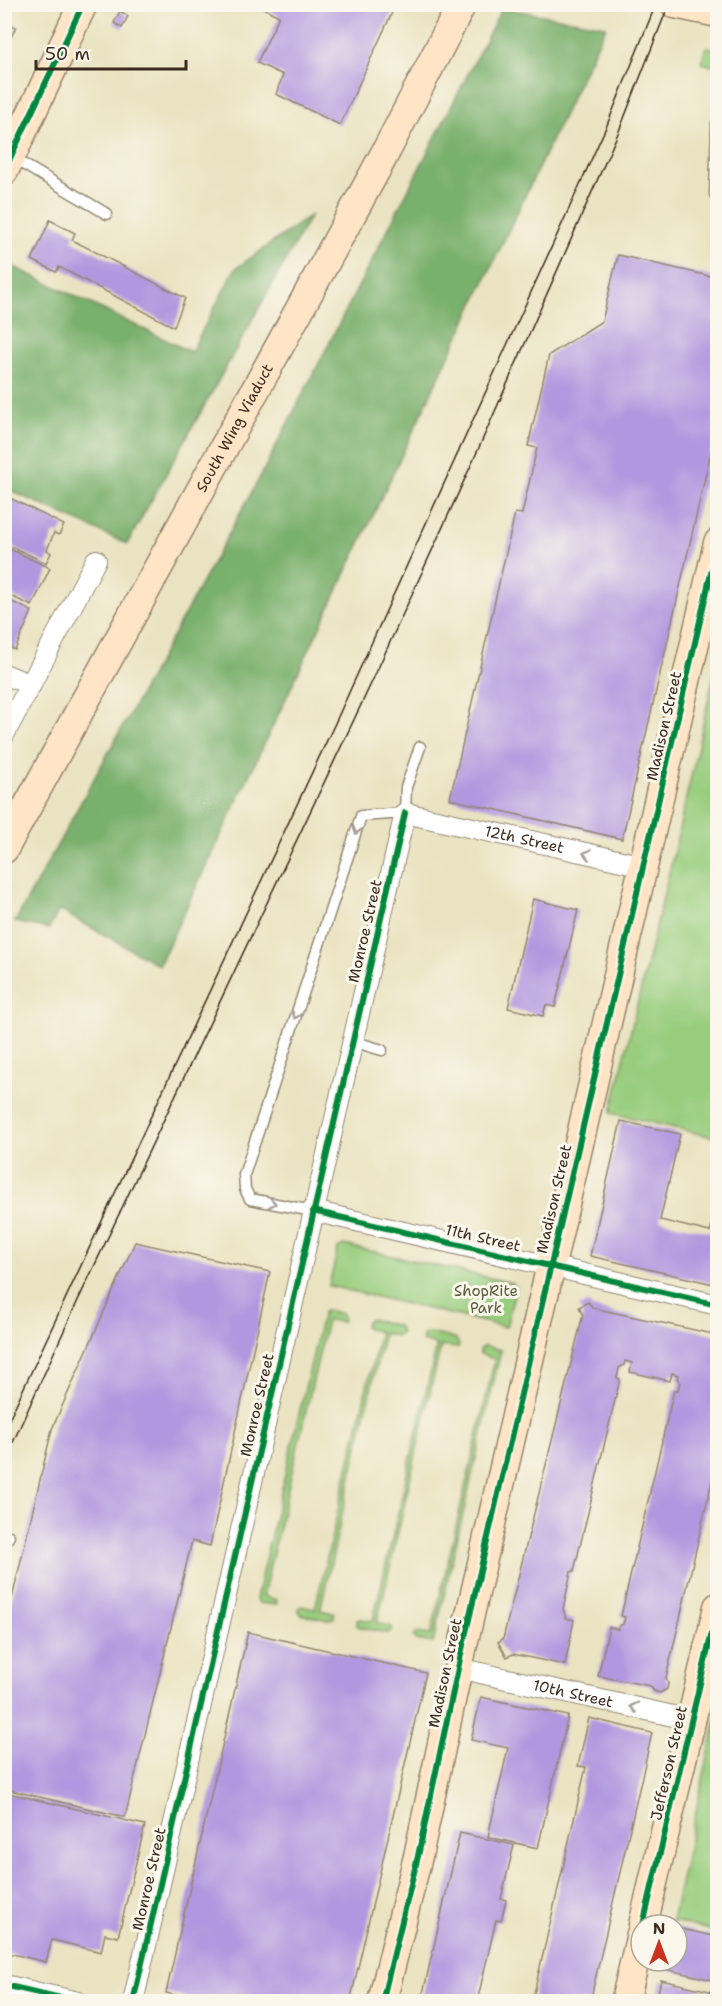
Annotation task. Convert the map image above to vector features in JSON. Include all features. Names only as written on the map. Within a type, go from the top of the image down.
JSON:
[{"type":"street","points":[[8,164],[83,4]]},
{"type":"street","name":"South Wing Viaduct","points":[[4,849],[383,157],[462,4]]},
{"type":"street","points":[[675,4],[717,13]]},
{"type":"street","name":"Madison Street","points":[[382,2001],[418,1856],[458,1668],[717,543]]},
{"type":"street","points":[[4,735],[96,560]]},
{"type":"street","points":[[4,674],[31,685]]},
{"type":"street","name":"12th Street","points":[[405,813],[644,866]]},
{"type":"street","name":"Monroe Street","points":[[133,2001],[405,813]]},
{"type":"street","name":"11th Street","points":[[313,1211],[717,1305]]},
{"type":"street","name":"Jefferson Street","points":[[646,1913],[717,1607]]},
{"type":"street","name":"10th Street","points":[[458,1668],[691,1720]]},
{"type":"street","points":[[625,2001],[632,1973]]},
{"type":"street","points":[[4,1985],[78,2001]]},
{"type":"lane","points":[[717,123],[715,194],[717,200]]},
{"type":"lane","points":[[8,164],[107,214]]},
{"type":"lane","points":[[313,1211],[250,1200],[245,1189],[244,1175],[361,816],[405,813],[406,787],[420,747]]},
{"type":"lane","points":[[352,1041],[382,1050]]},
{"type":"green space","points":[[502,8],[606,26],[159,965],[59,910],[49,929],[15,922],[259,479]]},
{"type":"green space","points":[[706,47],[717,49],[717,67],[701,63]]},
{"type":"green space","points":[[311,215],[127,544],[5,488],[4,281],[12,266],[191,352],[235,269]]},
{"type":"green space","points":[[717,662],[717,1138],[611,1113]]},
{"type":"green space","name":"ShopRite Park","points":[[344,1245],[512,1283],[516,1287],[506,1327],[329,1286],[338,1248]]},
{"type":"green space","points":[[327,1310],[342,1314],[343,1320],[342,1322],[327,1320],[263,1596],[277,1600],[276,1605],[259,1603],[256,1599],[323,1312]]},
{"type":"green space","points":[[370,1319],[398,1326],[401,1332],[397,1336],[384,1333],[382,1341],[320,1610],[334,1613],[334,1618],[329,1620],[301,1614],[298,1609],[301,1606],[315,1609],[380,1332],[365,1328],[366,1321]]},
{"type":"green space","points":[[424,1334],[456,1339],[459,1345],[458,1348],[441,1346],[377,1623],[392,1627],[392,1632],[386,1633],[360,1627],[357,1625],[357,1620],[373,1621],[437,1345],[422,1341]]},
{"type":"green space","points":[[484,1346],[501,1350],[433,1643],[417,1640],[414,1637],[416,1633],[431,1635],[495,1359],[480,1354],[480,1349]]},
{"type":"green space","points":[[717,1715],[717,1932],[689,1925],[689,1913],[674,1913]]},
{"type":"building","points":[[4,4],[14,4],[10,15],[4,13]]},
{"type":"building","points":[[255,4],[396,4],[340,125],[276,94],[283,75],[257,63],[279,16]]},
{"type":"building","points":[[120,11],[128,16],[122,28],[114,23]]},
{"type":"building","points":[[4,21],[16,27],[4,51]]},
{"type":"building","points":[[50,220],[75,233],[72,240],[185,298],[174,327],[59,267],[56,272],[32,260]]},
{"type":"building","points":[[618,255],[718,278],[718,421],[622,839],[450,799],[515,513],[522,514],[537,448],[528,446],[549,355],[602,321]]},
{"type":"building","points":[[4,495],[64,525],[59,535],[54,533],[47,550],[51,553],[46,563],[4,543]]},
{"type":"building","points":[[4,546],[50,568],[32,606],[4,593]]},
{"type":"building","points":[[4,598],[32,611],[15,650],[4,645]]},
{"type":"building","points":[[533,899],[578,910],[555,1007],[546,1005],[543,1016],[508,1008]]},
{"type":"building","points":[[621,1121],[680,1134],[660,1220],[710,1232],[718,1204],[718,1285],[590,1256]]},
{"type":"building","points":[[135,1242],[270,1272],[210,1546],[192,1541],[125,1817],[5,1789],[5,1628],[52,1429]]},
{"type":"building","points":[[588,1302],[593,1308],[718,1335],[718,1455],[666,1678],[667,1689],[660,1693],[654,1691],[650,1686],[598,1676],[609,1627],[618,1629],[625,1617],[621,1616],[674,1390],[678,1390],[680,1382],[678,1375],[672,1373],[670,1381],[630,1372],[632,1363],[625,1361],[624,1365],[619,1368],[617,1378],[620,1379],[563,1609],[565,1618],[574,1620],[565,1665],[513,1654],[507,1657],[498,1642],[503,1639],[583,1315],[579,1307]]},
{"type":"building","points":[[248,1632],[426,1673],[350,2002],[203,2002],[166,1993]]},
{"type":"building","points":[[481,1697],[568,1716],[538,1848],[488,1837],[508,1748],[471,1740]]},
{"type":"building","points":[[589,1718],[652,1733],[590,2002],[532,2002],[586,1767],[578,1766]]},
{"type":"building","points":[[4,1792],[145,1825],[118,1937],[105,1934],[101,1952],[52,1940],[46,1962],[4,1952]]},
{"type":"building","points":[[460,1833],[514,1845],[501,1899],[506,1900],[501,1921],[496,1920],[477,2002],[421,2002]]},
{"type":"building","points":[[689,1931],[718,1937],[718,1981],[682,1973],[689,1973]]},
{"type":"building","points":[[661,1980],[710,1991],[707,2002],[656,2002]]},
{"type":"tram line","points":[[4,1430],[337,719],[607,125],[656,4]]},
{"type":"tram line","points":[[4,1462],[72,1313],[369,688],[473,461],[619,131],[669,4]]},
{"type":"cycle path","points":[[4,171],[83,4]]},
{"type":"cycle path","points":[[382,2002],[418,1856],[463,1645],[718,543]]},
{"type":"cycle path","points":[[133,2002],[405,813]]},
{"type":"cycle path","points":[[313,1211],[718,1305]]},
{"type":"cycle path","points":[[646,1913],[718,1607]]},
{"type":"cycle path","points":[[4,1985],[78,2002]]}]
